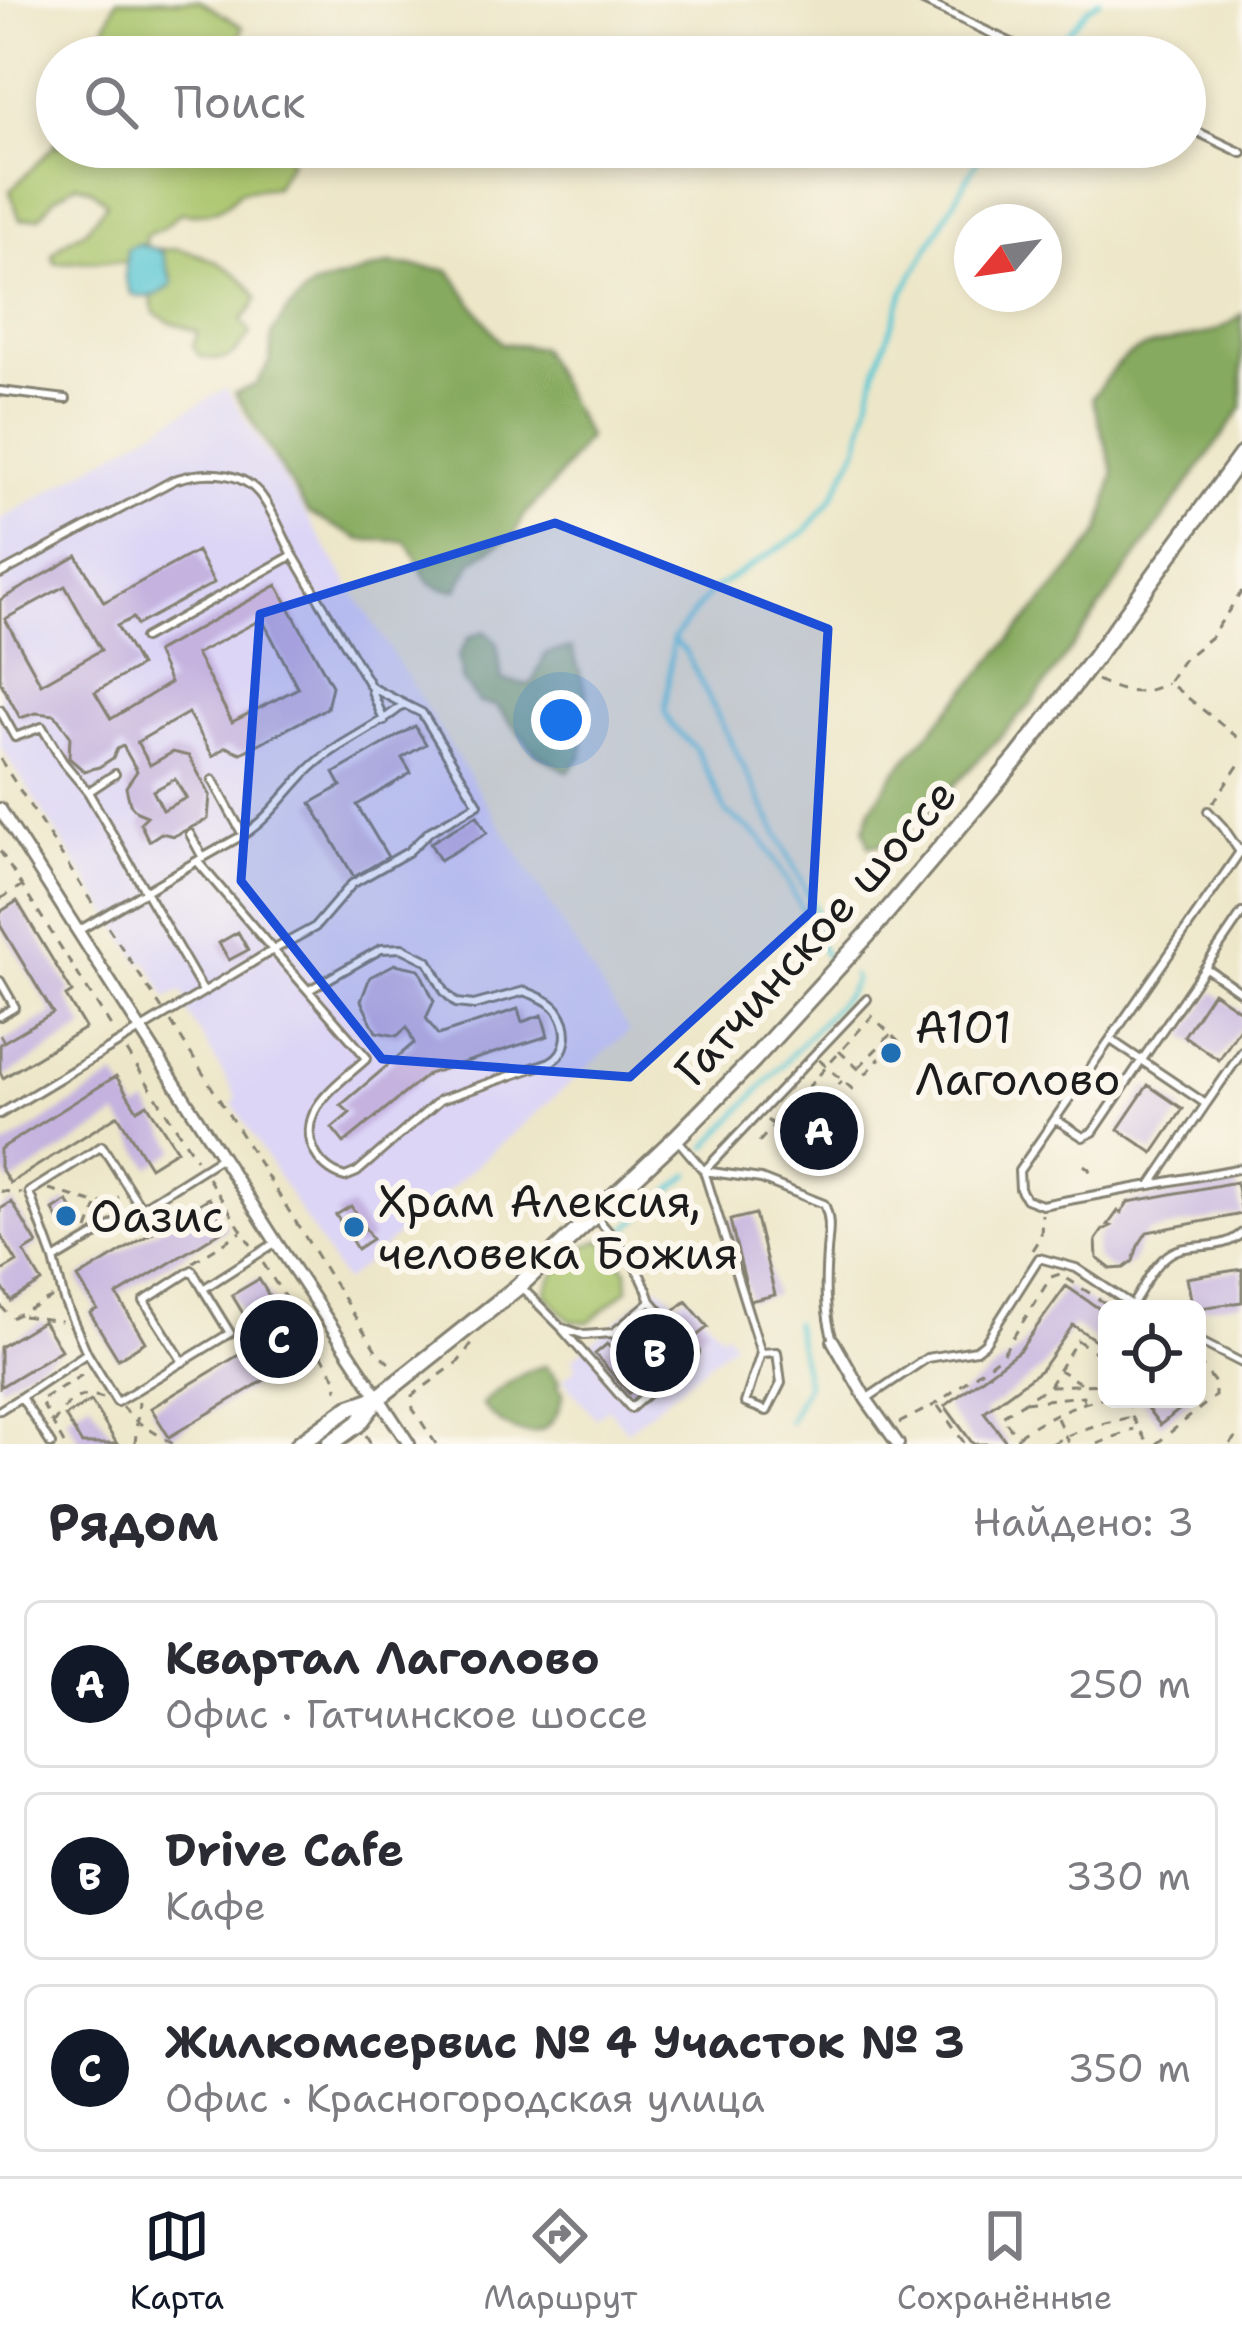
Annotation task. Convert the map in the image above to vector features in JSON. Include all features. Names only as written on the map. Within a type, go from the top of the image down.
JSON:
[{"type":"main road","name":"Гатчинское шоссе","points":[[330,1444],[359,1423],[378,1398],[519,1286],[726,1089],[880,920],[1018,757],[1242,455]]},
{"type":"main road","name":"Гатчинское шоссе","points":[[298,1444],[349,1408],[378,1398]]},
{"type":"street","points":[[0,808],[409,1444]]},
{"type":"street","points":[[833,1341],[898,1444]]},
{"type":"lane","points":[[921,0],[997,36]]},
{"type":"lane","points":[[1206,136],[1242,153]]},
{"type":"lane","points":[[0,392],[66,399]]},
{"type":"lane","points":[[0,574],[174,480],[194,473],[218,473],[242,481],[259,493],[371,687],[384,721]]},
{"type":"lane","points":[[144,638],[293,555]]},
{"type":"lane","points":[[0,1114],[315,928],[352,884],[478,804],[422,713],[371,687]]},
{"type":"lane","points":[[78,931],[260,825],[324,756],[404,704]]},
{"type":"lane","points":[[0,710],[15,737],[42,727],[88,792],[203,992]]},
{"type":"lane","points":[[88,792],[115,774]]},
{"type":"lane","points":[[213,781],[243,835]]},
{"type":"lane","points":[[1208,811],[1241,850],[1019,1172],[1018,1180],[1026,1199],[1042,1205],[1242,1168]]},
{"type":"lane","points":[[190,834],[200,860],[273,950],[367,1058],[319,1103],[313,1116],[310,1145],[331,1173],[345,1177],[357,1172],[440,1100],[550,1062],[566,1047],[558,1010],[550,1004],[524,991],[474,1005],[456,1003],[428,961],[402,948],[381,949],[309,990]]},
{"type":"lane","points":[[1055,1119],[1089,1136],[1242,913]]},
{"type":"lane","points":[[1204,967],[1242,994]]},
{"type":"lane","points":[[0,981],[15,1006],[0,1016]]},
{"type":"lane","points":[[704,1171],[867,998]]},
{"type":"lane","points":[[1111,1040],[1206,1104]]},
{"type":"lane","points":[[1151,1185],[1242,1052]]},
{"type":"lane","points":[[1229,1070],[1242,1078]]},
{"type":"lane","points":[[676,1138],[704,1171],[760,1353],[745,1403],[767,1411],[781,1383],[777,1352],[760,1353]]},
{"type":"lane","points":[[141,1208],[102,1146],[29,1192],[86,1353],[118,1402],[140,1388],[183,1362],[230,1333],[192,1270],[144,1300],[183,1362]]},
{"type":"lane","points":[[55,1260],[222,1157]]},
{"type":"lane","points":[[704,1171],[761,1179],[824,1204],[830,1232],[827,1313],[833,1341]]},
{"type":"lane","points":[[519,1286],[631,1408],[695,1352],[651,1301],[644,1278],[594,1215]]},
{"type":"lane","points":[[1140,1300],[1171,1252],[1225,1245],[1242,1233]]},
{"type":"lane","points":[[203,1289],[276,1242]]},
{"type":"lane","points":[[866,1399],[927,1358],[976,1350],[985,1343],[1040,1258],[1076,1268],[1125,1300]]},
{"type":"lane","points":[[561,1327],[584,1335],[614,1333],[651,1301]]},
{"type":"lane","points":[[614,1333],[628,1350]]},
{"type":"lane","points":[[1206,1345],[1242,1364]]},
{"type":"lane","points":[[0,1410],[86,1353]]},
{"type":"lane","points":[[638,1361],[658,1384]]},
{"type":"lane","points":[[21,1396],[50,1444]]},
{"type":"path","points":[[1082,673],[1133,694],[1150,692],[1168,682],[1184,660],[1211,637],[1242,592]]},
{"type":"path","points":[[1168,682],[1242,741]]},
{"type":"path","points":[[0,759],[377,1352],[389,1363]]},
{"type":"path","points":[[1208,811],[1242,760]]},
{"type":"path","points":[[0,851],[336,1378],[338,1390]]},
{"type":"path","points":[[0,899],[34,877]]},
{"type":"path","points":[[759,1142],[872,1016],[901,1043]]},
{"type":"path","points":[[858,1069],[891,1034]]},
{"type":"path","points":[[0,1035],[4,1042]]},
{"type":"path","points":[[828,1041],[865,1075],[880,1058]]},
{"type":"path","points":[[814,1056],[858,1094]]},
{"type":"path","points":[[791,1139],[842,1081]]},
{"type":"path","points":[[760,1114],[812,1157]]},
{"type":"path","points":[[1084,1166],[1092,1180]]},
{"type":"path","points":[[45,1182],[49,1190],[98,1204],[123,1196],[141,1208]]},
{"type":"path","points":[[0,1194],[29,1192]]},
{"type":"path","points":[[92,1238],[87,1228],[98,1204]]},
{"type":"path","points":[[1031,1251],[1040,1236],[1042,1205]]},
{"type":"path","points":[[887,1430],[936,1404],[1002,1355],[1056,1274],[1100,1300]]},
{"type":"path","points":[[0,1305],[11,1318],[62,1292]]},
{"type":"path","points":[[18,1315],[74,1324]]},
{"type":"path","points":[[1048,1386],[1077,1340],[1098,1354]]},
{"type":"path","points":[[436,1444],[416,1414],[412,1396],[459,1361]]},
{"type":"path","points":[[64,1444],[40,1400],[95,1367]]},
{"type":"path","points":[[1058,1369],[1082,1384]]},
{"type":"path","points":[[1206,1371],[1215,1383],[1215,1396],[1206,1403]]},
{"type":"path","points":[[1022,1444],[1002,1416],[1048,1386],[1098,1384]]},
{"type":"path","points":[[135,1444],[140,1388]]},
{"type":"path","points":[[53,1424],[71,1399],[89,1394],[118,1402],[136,1421],[173,1444]]},
{"type":"path","points":[[1021,1402],[1083,1396],[1084,1402]]},
{"type":"path","points":[[1016,1437],[1035,1424],[1098,1399]]},
{"type":"path","points":[[936,1404],[965,1444]]},
{"type":"path","points":[[1130,1408],[1148,1444]]},
{"type":"path","points":[[1156,1444],[1200,1408]]},
{"type":"path","points":[[405,1420],[416,1414]]},
{"type":"path","points":[[1055,1415],[1069,1444]]},
{"type":"path","points":[[1052,1444],[1064,1436],[1132,1418]]},
{"type":"path","points":[[1097,1444],[1137,1428]]},
{"type":"path","points":[[1230,1444],[1242,1432]]},
{"type":"path","points":[[365,1433],[373,1443],[386,1433]]},
{"type":"highlighted area","points":[[555,523],[828,629],[812,911],[630,1077],[382,1059],[241,881],[260,614]]},
{"type":"shaded area","points":[[226,388],[629,1031],[344,1282],[232,1102],[237,1098],[186,1009],[190,1006],[181,991],[167,998],[147,961],[141,963],[0,746],[0,520]]},
{"type":"shaded area","points":[[659,1285],[677,1302],[687,1295],[721,1335],[726,1332],[734,1342],[627,1431],[608,1408],[595,1418],[563,1379],[576,1368],[572,1359]]},
{"type":"green space","points":[[117,0],[199,0],[243,27],[240,36],[101,36]]},
{"type":"green space","points":[[36,164],[36,168],[287,168],[275,187],[240,191],[213,211],[180,213],[145,236],[146,245],[138,244],[127,263],[55,263],[52,255],[86,230],[107,203],[91,189],[77,184],[55,198],[40,217],[20,220],[10,191]]},
{"type":"green space","points":[[178,249],[224,266],[257,299],[241,320],[251,334],[229,357],[199,356],[193,345],[198,332],[154,312],[151,297],[172,277],[159,250]]},
{"type":"green space","points":[[390,264],[449,270],[501,343],[540,348],[588,437],[523,516],[515,534],[474,560],[457,590],[428,580],[405,541],[361,540],[308,513],[235,393],[256,385],[270,361],[272,334],[312,287]]},
{"type":"green space","points":[[1242,314],[1242,408],[1032,703],[929,812],[891,843],[869,846],[864,829],[871,809],[896,771],[1100,532],[1114,472],[1092,398],[1117,365],[1134,352],[1213,331]]},
{"type":"green space","points":[[485,631],[497,642],[502,680],[531,685],[546,653],[572,648],[587,695],[582,756],[568,772],[536,753],[496,706],[479,703],[463,681],[458,656],[469,637]]},
{"type":"green space","points":[[602,1240],[627,1270],[628,1289],[589,1322],[570,1321],[545,1293],[548,1284],[568,1260]]},
{"type":"green space","points":[[546,1366],[563,1392],[559,1409],[543,1429],[520,1432],[482,1405],[512,1381]]},
{"type":"water","points":[[138,244],[163,254],[173,284],[153,296],[131,294],[125,279],[127,249]]},
{"type":"building","points":[[197,551],[214,583],[137,625],[133,618],[117,626],[140,666],[95,692],[111,719],[170,683],[156,652],[277,585],[332,686],[327,708],[241,753],[226,747],[213,756],[188,713],[137,742],[150,765],[173,752],[189,756],[210,795],[208,819],[174,836],[161,833],[149,841],[140,823],[147,816],[130,804],[126,787],[137,771],[123,746],[99,767],[84,771],[69,758],[70,736],[55,715],[36,713],[20,718],[0,681],[0,600],[77,556],[104,602]],"holes":[[[65,586],[101,650],[41,684],[5,619]],[[262,619],[298,688],[232,722],[196,654]],[[175,779],[186,798],[163,810],[153,791]]]},
{"type":"building","points":[[415,726],[426,744],[402,758],[411,773],[357,805],[388,857],[354,877],[311,803],[341,786],[334,773]]},
{"type":"building","points":[[477,815],[487,833],[440,860],[430,843]]},
{"type":"building","points":[[17,901],[72,992],[66,996],[85,1028],[3,1078],[0,1044],[53,1013],[0,925],[0,912]]},
{"type":"building","points":[[238,932],[248,950],[229,960],[219,943]]},
{"type":"building","points":[[395,964],[419,969],[434,1001],[426,1018],[438,1035],[518,1009],[522,1022],[542,1015],[548,1036],[428,1074],[344,1143],[332,1128],[350,1113],[341,1105],[414,1043],[407,1027],[397,1036],[376,1032],[361,1001],[370,977]]},
{"type":"building","points":[[1213,992],[1242,1012],[1242,1025],[1219,1060],[1184,1036]]},
{"type":"building","points":[[116,1076],[137,1110],[147,1104],[177,1150],[150,1167],[118,1115],[10,1183],[0,1167],[0,1149]]},
{"type":"building","points":[[1148,1085],[1183,1109],[1153,1153],[1118,1129]]},
{"type":"building","points":[[830,1113],[841,1122],[815,1155],[797,1140],[816,1117],[822,1122]]},
{"type":"building","points":[[1236,1182],[1242,1214],[1147,1232],[1133,1261],[1124,1268],[1111,1269],[1097,1258],[1096,1240],[1128,1202]]},
{"type":"building","points":[[209,1198],[227,1228],[117,1295],[145,1342],[118,1359],[90,1313],[97,1309],[78,1278]]},
{"type":"building","name":"Оазис","points":[[67,1201],[80,1222],[68,1229],[53,1210]]},
{"type":"building","points":[[12,1202],[37,1244],[24,1252],[42,1282],[11,1301],[0,1284],[0,1272],[17,1262],[0,1234],[0,1209]]},
{"type":"building","name":"Храм Алексия, человека Божия","points":[[351,1206],[372,1239],[357,1249],[336,1215]]},
{"type":"building","points":[[755,1214],[775,1295],[750,1301],[730,1220]]},
{"type":"building","points":[[1242,1269],[1242,1302],[1206,1307],[1206,1300],[1191,1300],[1187,1278]]},
{"type":"building","points":[[259,1279],[288,1327],[279,1332],[296,1361],[169,1437],[151,1408],[260,1342],[232,1295]]},
{"type":"building","points":[[1066,1286],[1098,1308],[1098,1342],[1073,1325],[1041,1370],[984,1412],[1008,1444],[973,1444],[945,1406],[1020,1350]]},
{"type":"building","points":[[686,1301],[708,1327],[694,1338],[673,1312]]},
{"type":"building","points":[[43,1321],[61,1350],[0,1387],[0,1347]]},
{"type":"building","points":[[654,1322],[675,1346],[656,1363],[647,1353],[629,1369],[641,1382],[629,1393],[595,1354],[607,1344],[619,1357]]},
{"type":"building","points":[[91,1401],[117,1444],[82,1444],[65,1416]]},
{"type":"building","points":[[1147,1408],[1182,1408],[1160,1425]]},
{"type":"waterway","points":[[1065,36],[1100,0]]},
{"type":"waterway","points":[[826,957],[762,839],[727,813],[696,749],[671,725],[665,712],[673,639],[711,591],[806,531],[833,497],[859,445],[876,369],[904,291],[973,168]]},
{"type":"waterway","points":[[673,639],[685,651],[818,914],[819,938]]},
{"type":"waterway","points":[[707,1147],[847,994],[853,975]]},
{"type":"waterway","points":[[626,1229],[690,1174]]},
{"type":"waterway","points":[[789,1422],[807,1384],[794,1322]]},
{"type":"place","name":"А101 Лаголово","points":[[891,1053]]},
{"type":"place","name":"Квартал Лаголово","points":[[819,1131]]},
{"type":"place","name":"Оазис","points":[[66,1216]]},
{"type":"place","name":"Храм Алексия, человека Божия","points":[[354,1227]]},
{"type":"place","name":"Жилкомсервис № 4 Участок № 3","points":[[279,1339]]},
{"type":"place","name":"Drive Cafe","points":[[655,1353]]}]
